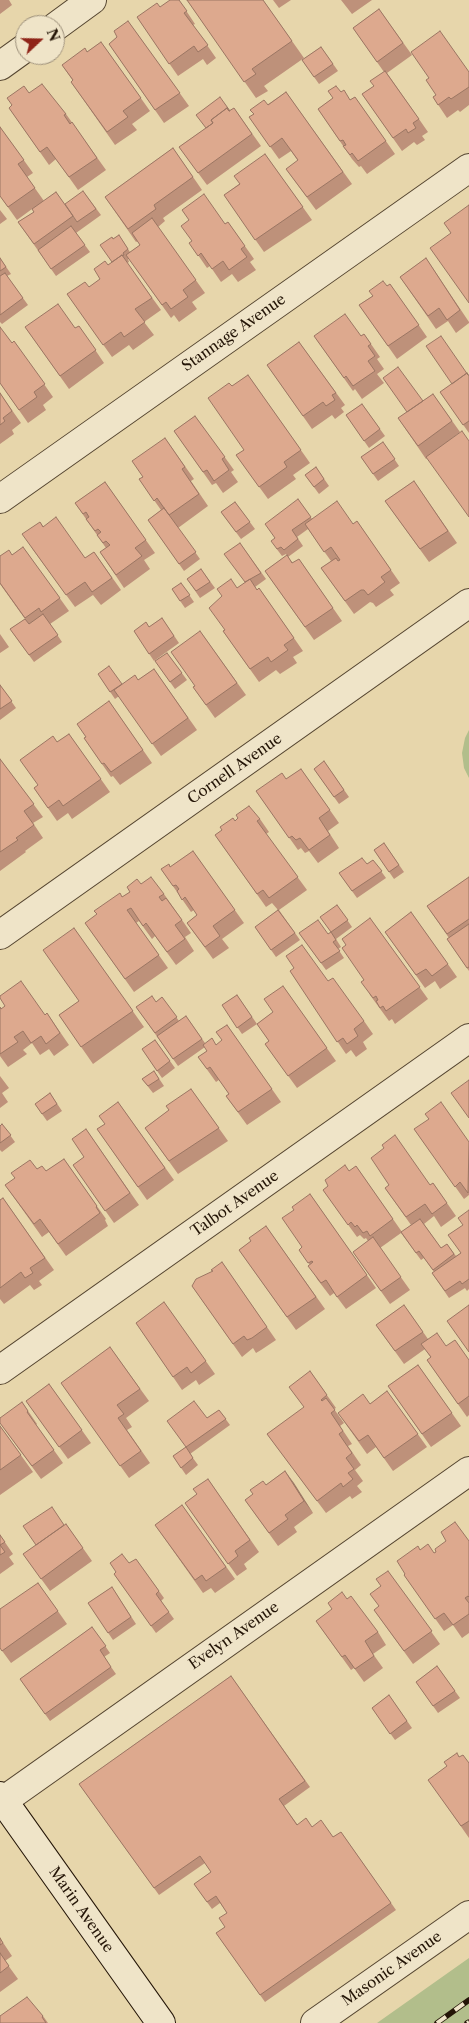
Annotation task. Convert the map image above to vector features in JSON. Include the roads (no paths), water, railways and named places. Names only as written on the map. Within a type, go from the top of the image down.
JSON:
[{"type":"street","points":[[65,20],[92,0]]},
{"type":"street","points":[[0,66],[15,55]]},
{"type":"street","name":"Stannage Avenue","points":[[0,499],[469,168]]},
{"type":"street","name":"Cornell Avenue","points":[[0,934],[469,604]]},
{"type":"street","name":"Talbot Avenue","points":[[0,1370],[469,1038]]},
{"type":"street","name":"Evelyn Avenue","points":[[1,1800],[469,1471]]},
{"type":"street","name":"Marin Avenue","points":[[1,1800],[161,2023]]},
{"type":"street","name":"Masonic Avenue","points":[[315,2023],[469,1915]]},
{"type":"railway","points":[[437,2023],[469,2000]]}]
